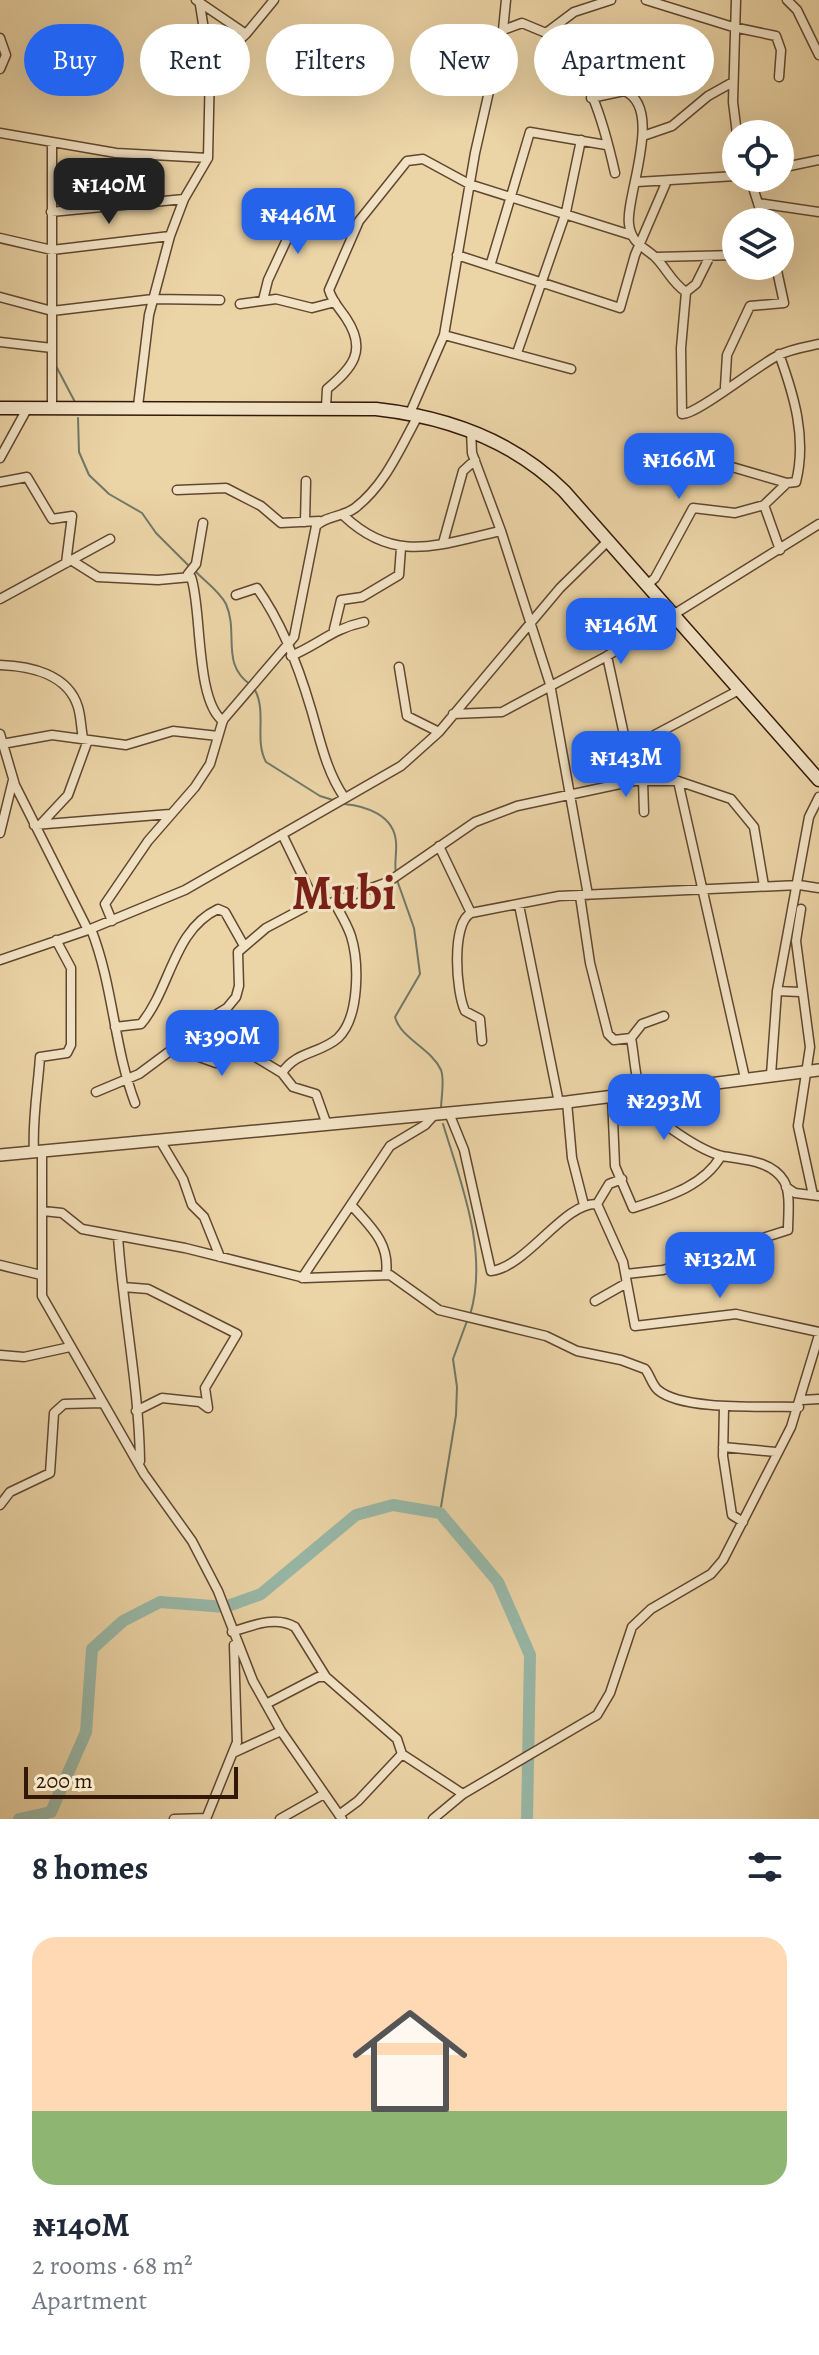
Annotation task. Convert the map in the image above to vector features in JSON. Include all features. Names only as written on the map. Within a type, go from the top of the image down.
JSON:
[{"type":"main road","points":[[0,408],[326,407],[414,414],[471,431],[510,450],[550,477],[819,780]]},
{"type":"street","points":[[250,29],[274,0]]},
{"type":"street","points":[[558,24],[574,12],[599,1],[611,0]]},
{"type":"street","points":[[646,0],[670,2],[733,27],[776,36],[781,50],[779,77]]},
{"type":"street","points":[[736,0],[733,27],[736,120]]},
{"type":"street","points":[[787,0],[797,10],[819,55]]},
{"type":"street","points":[[797,10],[803,0]]},
{"type":"street","points":[[504,24],[507,1]]},
{"type":"street","points":[[198,3],[231,24]]},
{"type":"street","points":[[198,3],[202,24]]},
{"type":"street","points":[[0,38],[6,55],[0,69]]},
{"type":"street","points":[[643,136],[672,126],[708,96],[733,82]]},
{"type":"street","points":[[615,173],[591,98],[628,92],[636,107],[643,136],[637,182],[628,202],[631,235],[640,248],[656,257],[722,256]]},
{"type":"street","points":[[138,406],[153,299],[170,236],[184,199],[208,158],[209,96]]},
{"type":"street","points":[[177,490],[226,488],[261,506],[273,519],[288,524],[344,516],[374,493],[414,414],[444,335],[469,184],[488,96]]},
{"type":"street","points":[[491,263],[530,132],[606,145]]},
{"type":"street","points":[[0,133],[116,153],[208,158]]},
{"type":"street","points":[[517,353],[566,212],[581,140]]},
{"type":"street","points":[[52,143],[52,407]]},
{"type":"street","points":[[326,407],[327,389],[346,376],[355,359],[355,334],[329,290],[336,280],[351,235],[402,166],[414,158],[423,159],[469,184],[566,212],[631,235]]},
{"type":"street","points":[[794,165],[819,160]]},
{"type":"street","points":[[637,182],[666,183],[722,177]]},
{"type":"street","points":[[457,255],[491,263],[620,308],[666,183]]},
{"type":"street","points":[[754,192],[760,208]]},
{"type":"street","points":[[51,212],[184,199]]},
{"type":"street","points":[[758,203],[819,212]]},
{"type":"street","points":[[263,300],[268,280],[303,205]]},
{"type":"street","points":[[0,238],[52,250],[170,236]]},
{"type":"street","points":[[710,256],[696,284],[686,292],[681,348],[682,414],[698,409],[725,387],[779,354],[819,344]]},
{"type":"street","points":[[656,257],[665,274],[686,292]]},
{"type":"street","points":[[725,387],[727,355],[750,306],[784,303],[779,280]]},
{"type":"street","points":[[0,297],[52,311],[153,299],[220,300]]},
{"type":"street","points":[[240,304],[276,299],[312,308],[335,302]]},
{"type":"street","points":[[444,335],[571,369]]},
{"type":"street","points":[[0,342],[52,348]]},
{"type":"street","points":[[708,460],[787,483],[793,484],[797,479],[800,438],[793,396],[779,354]]},
{"type":"street","points":[[0,458],[28,407]]},
{"type":"street","points":[[471,431],[475,460],[550,684],[571,795],[590,963],[608,1034],[614,1040],[631,1038],[642,1024],[664,1016]]},
{"type":"street","points":[[443,543],[463,471],[475,460]]},
{"type":"street","points":[[0,482],[27,477],[52,519],[72,516],[69,561]]},
{"type":"street","points":[[305,522],[306,481]]},
{"type":"street","points":[[648,584],[655,578],[693,508],[735,513],[764,505],[787,483]]},
{"type":"street","points":[[764,505],[780,550]]},
{"type":"street","points":[[344,516],[371,538],[401,548],[420,548],[501,531]]},
{"type":"street","points":[[112,921],[105,910],[110,895],[210,764],[223,721],[289,651],[319,521]]},
{"type":"street","points":[[203,523],[191,570],[202,664],[215,714],[223,721]]},
{"type":"street","points":[[453,714],[495,714],[607,656],[819,524]]},
{"type":"street","points":[[0,599],[110,539]]},
{"type":"street","points":[[0,960],[112,921],[185,890],[401,766],[439,732],[532,623],[609,540]]},
{"type":"street","points":[[289,651],[323,641],[334,629],[341,600],[362,597],[399,575],[401,548]]},
{"type":"street","points":[[69,561],[98,577],[158,580],[191,570]]},
{"type":"street","points":[[236,595],[257,588],[289,651],[321,748],[344,797]]},
{"type":"street","points":[[334,629],[364,622]]},
{"type":"street","points":[[607,656],[644,812]]},
{"type":"street","points":[[0,665],[30,669],[62,682],[79,709],[86,739],[68,795],[37,825]]},
{"type":"street","points":[[399,667],[407,716],[439,732]]},
{"type":"street","points":[[628,749],[741,689]]},
{"type":"street","points":[[135,1103],[115,1027],[112,991],[90,929],[13,779],[2,755],[1,739],[52,735],[126,745],[173,731],[218,736]]},
{"type":"street","points":[[0,833],[13,779]]},
{"type":"street","points":[[96,1092],[127,1081],[174,1048],[186,1033],[227,1008],[236,997],[239,986],[236,958],[243,944],[315,902],[325,905],[388,882],[475,822],[517,806],[638,781],[678,781],[731,799],[746,816],[754,827],[759,844],[764,886]]},
{"type":"street","points":[[678,781],[745,1078]]},
{"type":"street","points":[[771,1075],[777,991],[799,885],[809,817],[819,797]]},
{"type":"street","points":[[37,825],[170,814]]},
{"type":"street","points":[[282,834],[315,902]]},
{"type":"street","points":[[439,846],[471,913]]},
{"type":"street","points":[[482,1041],[480,1019],[465,1011],[458,986],[460,927],[465,916],[471,913],[559,896],[764,886],[819,888]]},
{"type":"street","points":[[282,1073],[303,1053],[321,1049],[339,1037],[350,1015],[355,978],[353,946],[334,902]]},
{"type":"street","points":[[519,905],[584,1205]]},
{"type":"street","points":[[115,1027],[141,1024],[175,964],[188,930],[208,914],[218,909],[225,912],[243,944]]},
{"type":"street","points":[[631,1038],[641,1092],[647,1107],[690,1142],[721,1156],[755,1161],[773,1170],[795,1193],[816,1196],[798,1126],[810,1047],[800,992],[796,941],[801,909]]},
{"type":"street","points":[[56,940],[71,968],[71,1045],[67,1053],[40,1057],[41,1074],[32,1118],[43,1211],[42,1296],[102,1403],[192,1541],[218,1591],[233,1636],[266,1704],[340,1817],[402,1754]]},
{"type":"street","points":[[777,991],[800,992]]},
{"type":"street","points":[[174,1048],[216,1063],[222,1062],[235,1046],[282,1073],[293,1087],[321,1099],[327,1125]]},
{"type":"street","points":[[0,1155],[563,1102],[819,1070]]},
{"type":"street","points":[[612,1096],[615,1166],[633,1208],[692,1186],[705,1178],[721,1156]]},
{"type":"street","points":[[449,1113],[464,1150],[491,1271],[520,1257],[584,1205],[597,1204]]},
{"type":"street","points":[[302,1278],[353,1207],[364,1183],[390,1146],[425,1125],[434,1115]]},
{"type":"street","points":[[161,1142],[183,1179],[192,1205],[204,1217],[220,1257]]},
{"type":"street","points":[[597,1204],[609,1184],[622,1179]]},
{"type":"street","points":[[626,1278],[786,1233],[786,1187]]},
{"type":"street","points":[[597,1204],[626,1278],[636,1327],[736,1314],[819,1334],[800,1403],[779,1453],[723,1447]]},
{"type":"street","points":[[353,1207],[384,1245],[388,1257],[386,1274]]},
{"type":"street","points":[[43,1211],[62,1213],[82,1229],[220,1257],[302,1278],[340,1279],[386,1274],[439,1310],[546,1336],[593,1357],[633,1364],[645,1369],[659,1390],[724,1407],[819,1399]]},
{"type":"street","points":[[118,1236],[136,1379],[140,1465]]},
{"type":"street","points":[[0,1265],[41,1275]]},
{"type":"street","points":[[595,1301],[623,1288],[626,1278]]},
{"type":"street","points":[[123,1287],[148,1289],[237,1334],[205,1388],[210,1401],[208,1408],[202,1407],[200,1402],[162,1398],[136,1411]]},
{"type":"street","points":[[0,1355],[24,1357],[70,1347]]},
{"type":"street","points":[[0,1505],[10,1492],[50,1473],[54,1413],[64,1404],[102,1403]]},
{"type":"street","points":[[724,1407],[726,1443],[723,1447],[732,1515],[743,1522]]},
{"type":"street","points":[[433,1819],[463,1794],[597,1715],[610,1693],[632,1627],[651,1609],[719,1567],[776,1452]]},
{"type":"street","points":[[233,1636],[258,1624],[288,1622],[309,1644],[326,1677],[397,1739],[402,1754],[463,1794]]},
{"type":"street","points":[[174,1819],[206,1819],[235,1752],[233,1636]]},
{"type":"street","points":[[266,1704],[318,1677],[326,1677]]},
{"type":"street","points":[[235,1752],[281,1731]]},
{"type":"street","points":[[280,1819],[324,1794]]},
{"type":"waterway","points":[[56,366],[75,402]]},
{"type":"waterway","points":[[78,418],[79,452],[89,475],[109,494],[142,513],[156,533],[191,568]]},
{"type":"waterway","points":[[196,572],[226,604],[236,668],[251,685]]},
{"type":"waterway","points":[[255,690],[266,762],[320,796],[333,800]]},
{"type":"waterway","points":[[344,804],[370,810],[390,825],[396,842],[396,874]]},
{"type":"waterway","points":[[397,880],[414,928],[420,974],[395,1017],[403,1031],[441,1070],[441,1109]]},
{"type":"waterway","points":[[443,1124],[475,1243],[475,1291],[470,1315]]},
{"type":"waterway","points":[[440,1513],[456,1415],[457,1387],[453,1359],[467,1321]]},
{"type":"waterway","points":[[19,1819],[51,1812],[86,1732],[92,1649],[123,1621],[160,1602],[225,1607],[261,1594],[356,1515],[393,1505],[440,1513],[498,1582],[530,1655],[527,1819]]},
{"type":"district","name":"Mubi","points":[[344,892]]}]
